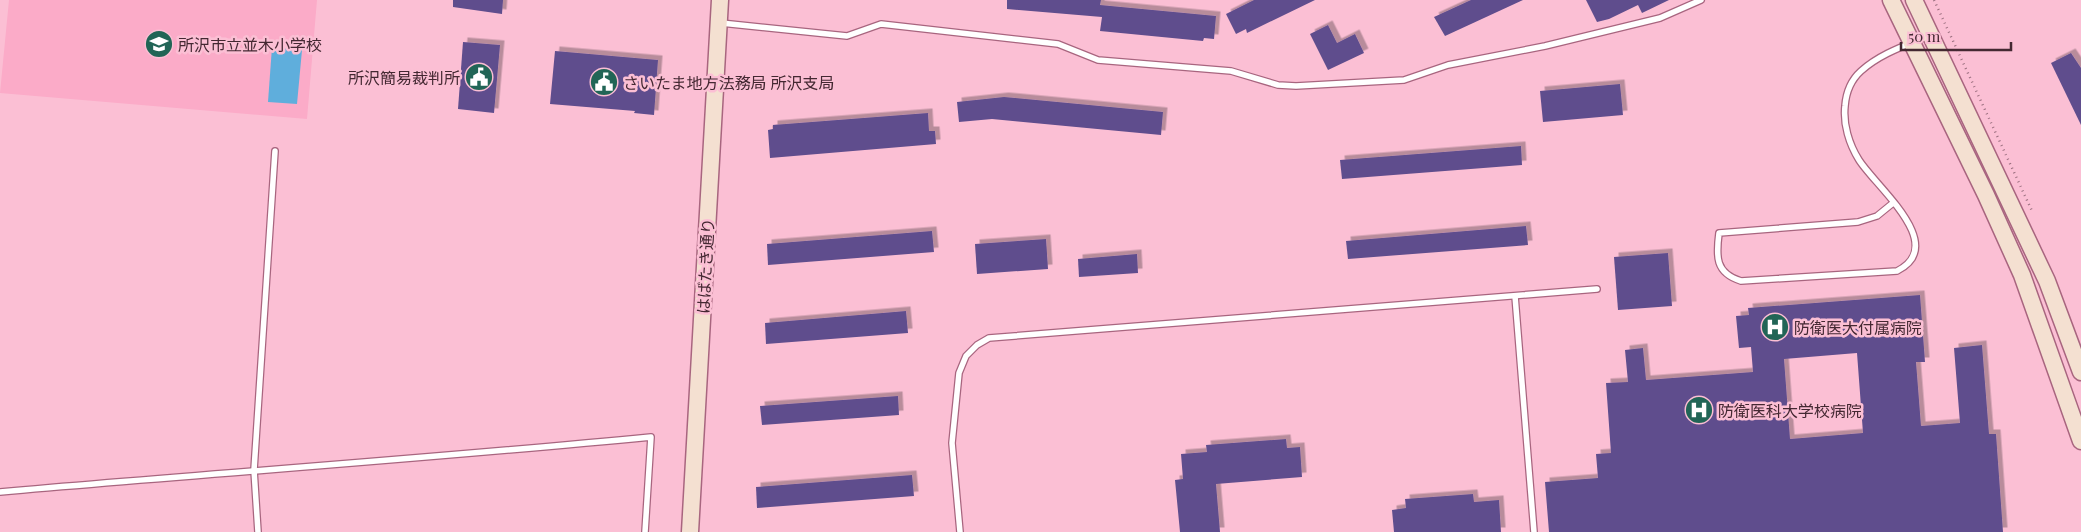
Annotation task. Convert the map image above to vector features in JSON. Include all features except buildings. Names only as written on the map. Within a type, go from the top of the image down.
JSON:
[{"type":"street","name":"はばたき通り","points":[[690,532],[720,0]]},
{"type":"street","points":[[1891,0],[2022,274],[2081,441]]},
{"type":"street","points":[[1914,0],[2047,281],[2081,372]]},
{"type":"lane","points":[[719,23],[847,36],[881,24],[1058,44],[1098,60],[1231,71],[1278,85],[1296,86],[1404,80],[1448,65],[1545,46],[1660,18],[1700,0]]},
{"type":"lane","points":[[1893,203],[1877,216],[1858,222],[1719,233],[1717,257],[1719,265],[1733,278],[1741,281],[1897,271],[1908,266],[1914,256],[1916,245],[1913,231],[1893,203],[1865,168],[1856,154],[1846,128],[1844,108],[1853,80],[1860,72],[1880,56],[1931,35]]},
{"type":"lane","points":[[258,532],[254,470],[275,151]]},
{"type":"lane","points":[[960,532],[952,443],[959,373],[966,356],[977,345],[989,338],[1597,289]]},
{"type":"lane","points":[[1516,296],[1534,532]]},
{"type":"lane","points":[[0,492],[254,470],[424,458],[651,437],[645,532]]},
{"type":"path","points":[[1934,0],[1941,15]]},
{"type":"shaded area","name":"所沢市立並木小学校","points":[[9,0],[317,0],[307,119],[0,93]]},
{"type":"water","points":[[272,47],[302,50],[297,104],[268,102]]},
{"type":"place","name":"所沢市立並木小学校","points":[[159,44]]},
{"type":"place","name":"所沢簡易裁判所","points":[[479,77]]},
{"type":"place","name":"さいたま地方法務局 所沢支局","points":[[604,82]]},
{"type":"place","name":"防衛医大付属病院","points":[[1775,327]]},
{"type":"place","name":"防衛医科大学校病院","points":[[1699,410]]}]
